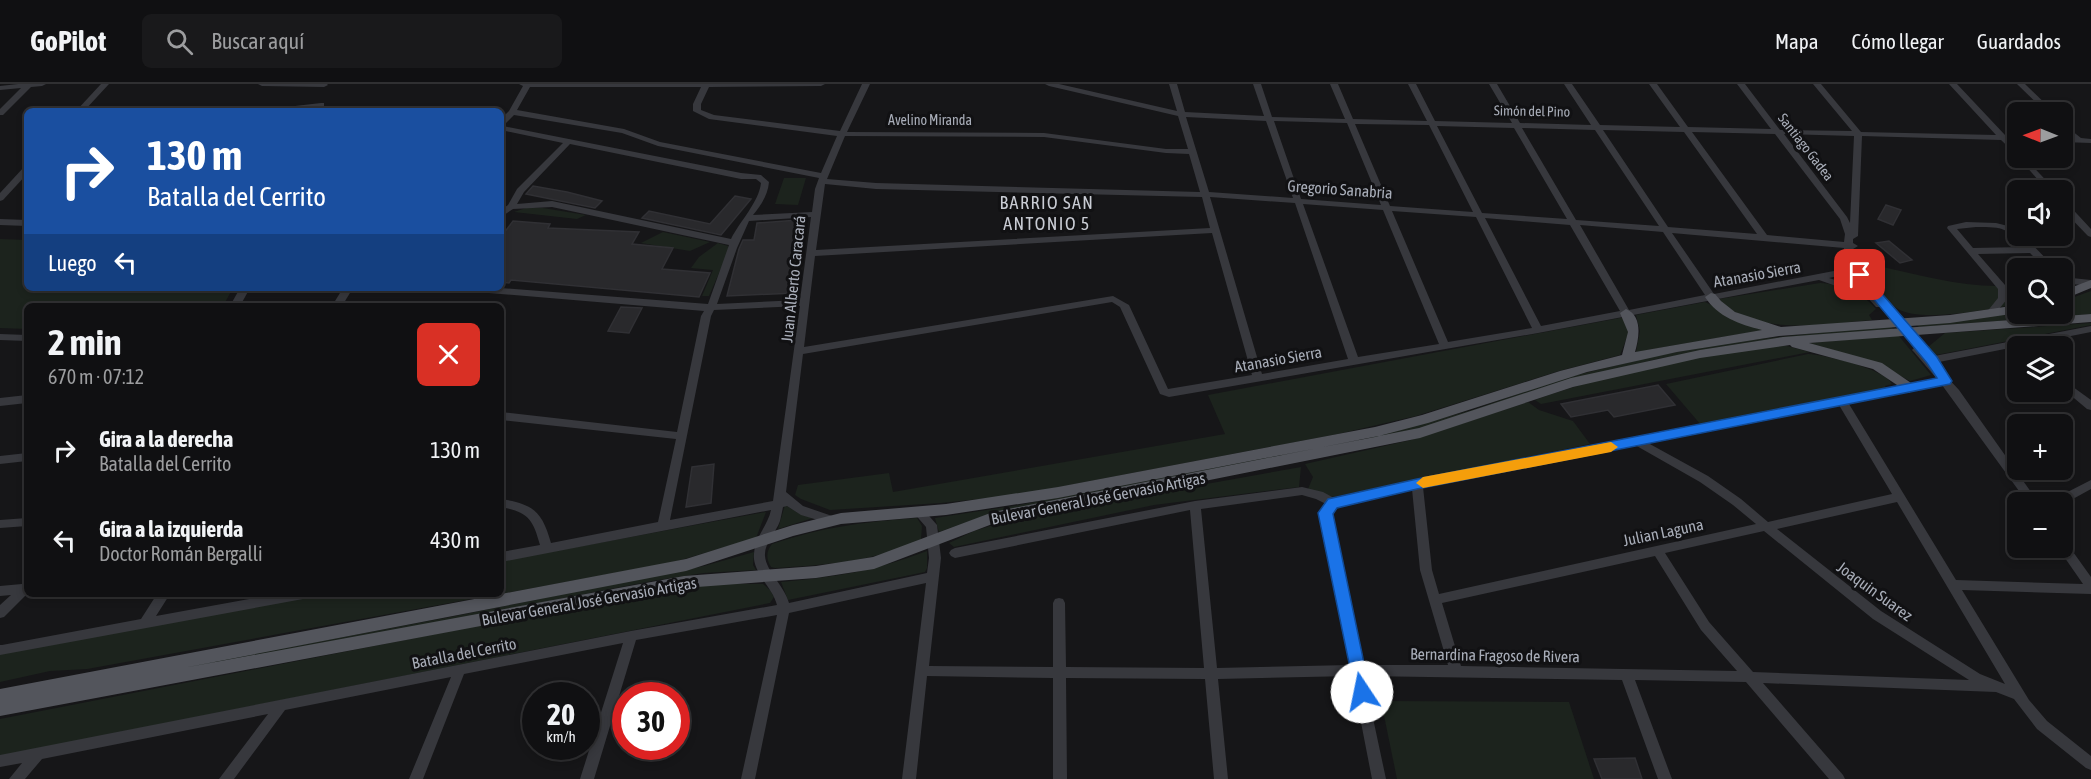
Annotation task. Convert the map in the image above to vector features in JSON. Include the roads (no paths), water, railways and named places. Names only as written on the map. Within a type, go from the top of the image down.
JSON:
[{"type":"main road","points":[[2073,291],[2091,284]]},
{"type":"main road","points":[[1711,297],[1719,307],[1738,318],[1784,336],[1877,366],[1889,372],[1909,388]]},
{"type":"main road","name":"Bulevar General José Gervasio Artigas","points":[[0,709],[684,582],[848,568],[873,563],[993,518],[1298,459],[1409,435],[1570,383],[1689,356],[1784,336],[2007,311]]},
{"type":"main road","points":[[1626,313],[1634,332],[1627,358]]},
{"type":"main road","name":"Bulevar General José Gervasio Artigas","points":[[0,696],[686,565],[831,520],[1018,500],[1384,430],[1457,410],[1563,374],[1627,358],[1744,336],[1784,336],[2091,318]]},
{"type":"street","points":[[0,88],[42,84]]},
{"type":"street","points":[[83,108],[105,84]]},
{"type":"street","points":[[262,84],[326,86],[320,108]]},
{"type":"street","points":[[522,84],[821,84]]},
{"type":"street","points":[[504,122],[528,84]]},
{"type":"street","name":"Juan Alberto Caracará","points":[[762,542],[783,503],[782,487],[815,214],[823,179],[866,84]]},
{"type":"street","name":"Simón del Pino","points":[[1049,84],[1180,114],[1269,119],[2007,138]]},
{"type":"street","points":[[1173,84],[1203,194],[1258,377]]},
{"type":"street","points":[[1257,84],[1354,361]]},
{"type":"street","points":[[1334,84],[1445,346]]},
{"type":"street","points":[[1412,84],[1538,330]]},
{"type":"street","points":[[1493,84],[1626,313]]},
{"type":"street","points":[[1568,84],[1711,297]]},
{"type":"street","points":[[1653,84],[1764,237]]},
{"type":"street","name":"Santiago Gadea","points":[[1741,84],[1838,210],[1848,228],[1851,246]]},
{"type":"street","points":[[1817,84],[1858,133],[1848,268],[1871,296],[1882,305]]},
{"type":"street","points":[[1953,84],[2007,142]]},
{"type":"street","points":[[2021,84],[2040,102]]},
{"type":"street","points":[[0,113],[29,85]]},
{"type":"street","name":"Avelino Miranda","points":[[706,85],[697,104],[697,111],[712,117],[842,134],[1044,135],[1166,151],[1192,152]]},
{"type":"street","name":"Gregorio Sanabria","points":[[512,112],[624,131],[658,144],[823,179],[876,186],[1203,194],[1479,214],[1851,246]]},
{"type":"street","points":[[504,127],[741,176],[758,177],[765,184],[759,201],[743,224],[716,302],[706,316],[663,527]]},
{"type":"street","points":[[2073,135],[2078,140]]},
{"type":"street","points":[[2073,140],[2091,141]]},
{"type":"street","points":[[504,212],[511,207],[520,191],[569,141]]},
{"type":"street","points":[[2030,168],[2042,180]]},
{"type":"street","points":[[0,198],[24,172]]},
{"type":"street","points":[[759,201],[788,215]]},
{"type":"street","points":[[511,207],[552,204],[735,243]]},
{"type":"street","points":[[748,218],[815,214]]},
{"type":"street","points":[[2073,215],[2091,234]]},
{"type":"street","points":[[0,222],[24,223]]},
{"type":"street","points":[[1991,313],[2003,298],[2004,288],[1951,228],[2007,226]]},
{"type":"street","points":[[811,253],[1214,230]]},
{"type":"street","points":[[1851,246],[1856,268],[1882,305],[1942,377],[2026,492]]},
{"type":"street","points":[[2029,246],[2041,258]]},
{"type":"street","points":[[1970,251],[2033,250]]},
{"type":"street","name":"Atanasio Sierra","points":[[800,351],[1108,298],[1124,305],[1166,393],[1538,330],[1839,273]]},
{"type":"street","name":"Atanasio Sierra","points":[[1817,278],[1844,284],[1871,296]]},
{"type":"street","points":[[2073,282],[2091,284]]},
{"type":"street","points":[[502,291],[711,308],[806,303]]},
{"type":"street","points":[[2060,336],[2091,329]]},
{"type":"street","points":[[0,337],[24,338]]},
{"type":"street","points":[[1932,360],[2007,347]]},
{"type":"street","points":[[1920,349],[1932,360],[1942,377]]},
{"type":"street","points":[[1379,779],[1325,513],[1333,503],[1417,484],[1909,388],[1942,377]]},
{"type":"street","points":[[2073,391],[2091,406]]},
{"type":"street","points":[[0,402],[24,399]]},
{"type":"street","points":[[1842,401],[2018,695],[2042,725],[2091,764]]},
{"type":"street","points":[[504,416],[680,436]]},
{"type":"street","name":"Joaquin Suarez","points":[[1638,442],[1704,479],[1768,526],[1819,570],[1877,615],[1994,687],[2018,695]]},
{"type":"street","points":[[0,460],[24,456]]},
{"type":"street","points":[[1417,484],[1426,570],[1456,671]]},
{"type":"street","points":[[2073,494],[2091,484]]},
{"type":"street","points":[[955,553],[1195,505],[1302,491],[1319,495],[1333,503]]},
{"type":"street","name":"Julian Laguna","points":[[1434,600],[1899,497]]},
{"type":"street","points":[[504,503],[524,506],[540,522],[547,549]]},
{"type":"street","points":[[504,556],[783,503],[831,520]]},
{"type":"street","points":[[1195,505],[1221,779]]},
{"type":"street","points":[[909,779],[934,576],[934,540],[931,525],[919,512]]},
{"type":"street","points":[[0,525],[24,522]]},
{"type":"street","points":[[748,779],[784,609],[781,596],[770,575],[759,561],[762,542]]},
{"type":"street","points":[[1657,549],[1705,626],[1838,779]]},
{"type":"street","points":[[2071,558],[2091,587]]},
{"type":"street","name":"Batalla del Cerrito","points":[[0,761],[631,636],[784,609],[934,576]]},
{"type":"street","points":[[1952,585],[2091,587]]},
{"type":"street","points":[[0,591],[24,587]]},
{"type":"street","points":[[0,614],[24,589]]},
{"type":"street","points":[[144,624],[162,597]]},
{"type":"street","points":[[2,650],[287,597]]},
{"type":"street","points":[[1059,603],[1060,779]]},
{"type":"street","points":[[586,779],[631,636]]},
{"type":"street","points":[[416,779],[460,670]]},
{"type":"street","name":"Bernardina Fragoso de Rivera","points":[[923,671],[1210,674],[1358,670],[1456,671],[1747,677],[1994,687]]},
{"type":"street","points":[[1626,674],[1665,779]]},
{"type":"street","points":[[226,779],[281,706]]},
{"type":"street","points":[[16,779],[39,753]]},
{"type":"district","name":"BARRIO SAN ANTONIO 5","points":[[1047,213]]}]
